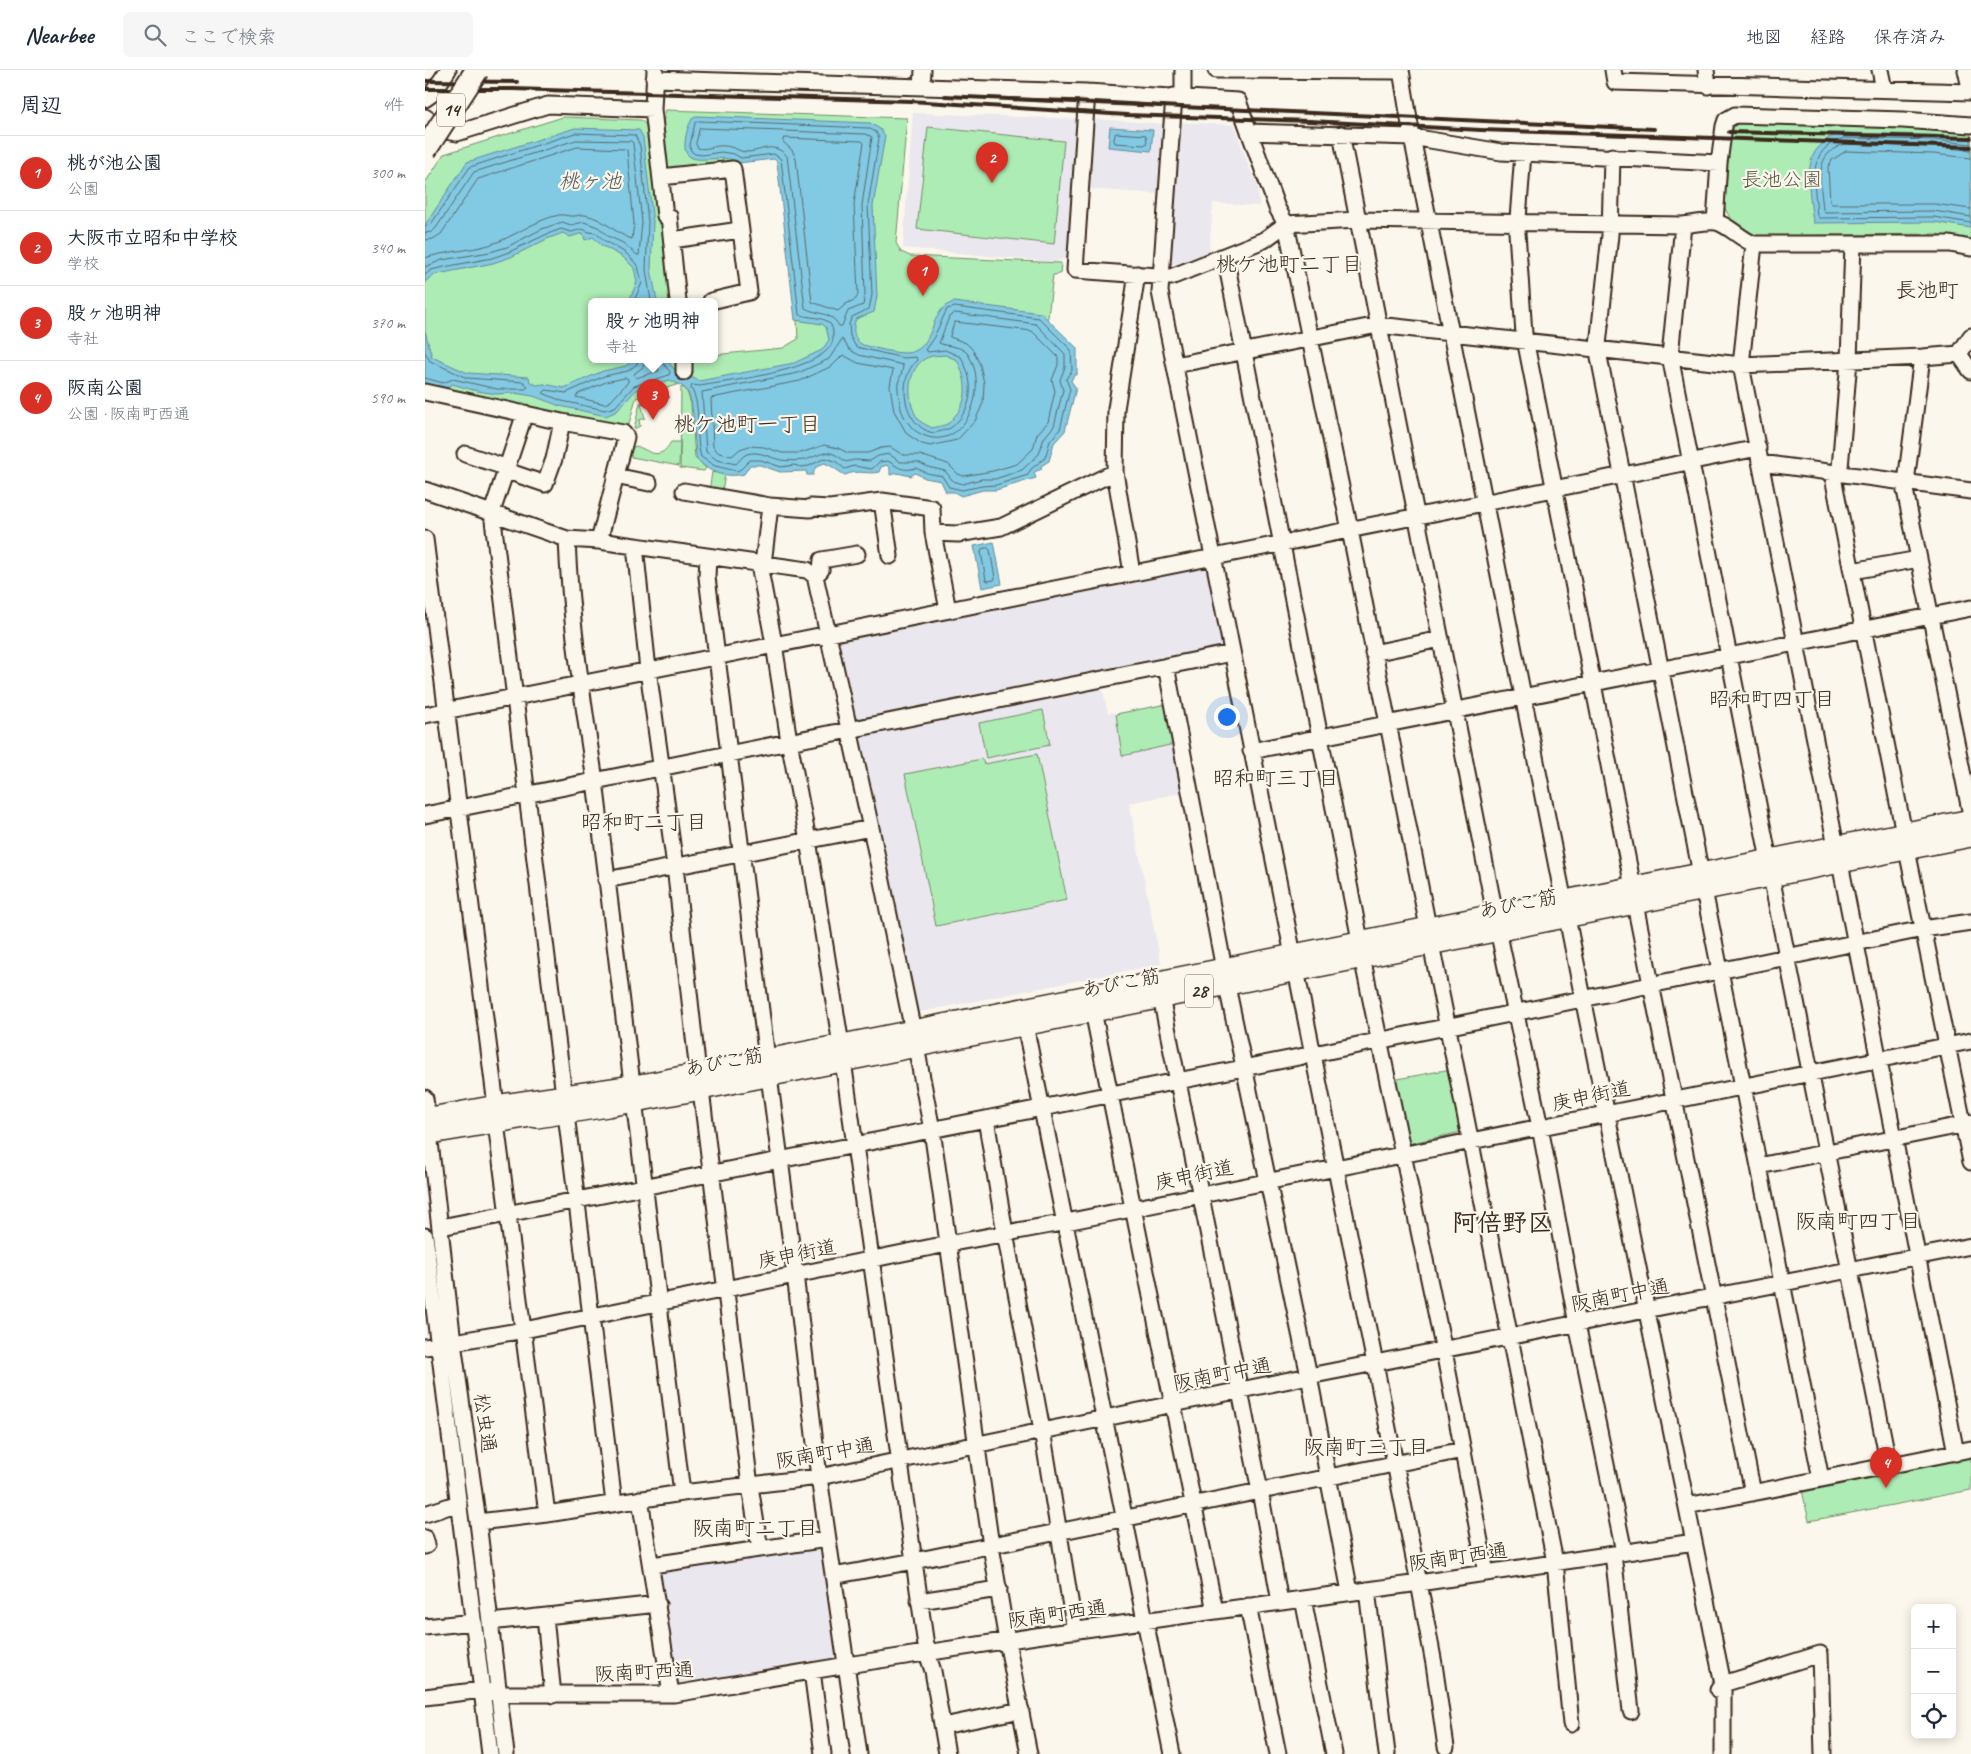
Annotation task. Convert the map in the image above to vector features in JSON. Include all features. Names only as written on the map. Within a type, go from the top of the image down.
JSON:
[{"type":"highway","name":"14","points":[[435,127],[459,70]]},
{"type":"highway","name":"14","points":[[425,150],[477,70]]},
{"type":"main road","name":"あびこ筋","points":[[427,1126],[632,1094],[915,1039],[1906,841],[1971,819]]},
{"type":"main road","name":"あびこ筋","points":[[1906,841],[1971,837]]},
{"type":"main road","name":"あびこ筋","points":[[915,1039],[1025,1025],[1161,997],[1226,977]]},
{"type":"street","points":[[425,99],[432,94],[448,70]]},
{"type":"street","points":[[425,161],[435,127],[487,70]]},
{"type":"street","points":[[922,87],[923,70]]},
{"type":"street","points":[[1183,70],[1178,96],[1160,292],[1419,1583],[1434,1664],[1446,1747]]},
{"type":"street","points":[[1216,70],[1401,71],[1412,137],[1523,697],[1694,1542],[1720,1688],[1723,1754]]},
{"type":"street","points":[[1613,70],[1615,82],[1971,92],[1966,70]]},
{"type":"street","points":[[1706,70],[1708,86]]},
{"type":"street","points":[[1879,70],[1884,89]]},
{"type":"street","points":[[678,298],[669,216],[665,216],[653,109],[655,75],[1178,96],[1237,101],[1277,208],[1287,224],[1311,338],[1555,1562],[1571,1724]]},
{"type":"street","points":[[1087,92],[1075,270],[1171,277],[1264,240],[1287,224],[1357,220],[1683,225],[1715,222],[1754,244],[1949,244],[1971,248]]},
{"type":"street","points":[[425,117],[435,127],[457,133],[548,105],[653,109]]},
{"type":"street","points":[[1715,222],[1719,162],[1726,120],[1735,115],[1903,120],[1971,125]]},
{"type":"street","points":[[1249,132],[1412,137],[1448,142],[1479,150],[1719,162]]},
{"type":"street","points":[[1341,134],[1497,922],[1540,1127],[1577,1324],[1618,1553],[1631,1711]]},
{"type":"street","points":[[1523,153],[1517,222],[1525,340],[1753,1492]]},
{"type":"street","points":[[1612,156],[1611,223],[1598,349],[1821,1479]]},
{"type":"street","points":[[661,177],[733,169],[749,292],[718,299]]},
{"type":"street","points":[[1683,225],[1670,356],[1689,462],[1889,1466]]},
{"type":"street","points":[[672,240],[741,230]]},
{"type":"street","points":[[1754,244],[1741,365],[1956,1452]]},
{"type":"street","points":[[1853,244],[1849,360],[1840,468],[1833,477],[1947,1046],[1967,1124],[1971,1162]]},
{"type":"street","points":[[1225,256],[1361,949],[1444,1350],[1486,1573]]},
{"type":"street","points":[[1132,573],[1115,472],[1116,409],[1137,274]]},
{"type":"street","points":[[1175,365],[1378,325],[1741,365],[1959,354]]},
{"type":"street","points":[[1959,354],[1971,336]]},
{"type":"street","points":[[1959,354],[1971,371]]},
{"type":"street","points":[[1922,357],[1905,490],[1971,815]]},
{"type":"street","points":[[425,392],[562,422],[623,433],[626,437],[599,541]]},
{"type":"street","points":[[525,413],[493,512],[526,795],[540,893],[614,1504]]},
{"type":"street","points":[[465,454],[545,484],[554,459],[562,422]]},
{"type":"street","points":[[425,715],[1689,462],[1759,456],[1837,473],[1971,491]]},
{"type":"street","points":[[933,533],[958,534],[1001,527],[1115,472]]},
{"type":"street","points":[[615,476],[649,483]]},
{"type":"street","points":[[425,490],[567,539],[599,541],[809,570],[815,576],[871,828],[932,1130],[991,1546],[1029,1754]]},
{"type":"street","points":[[684,491],[770,506],[810,509],[811,506],[830,508],[882,501],[932,508],[933,533],[948,610]]},
{"type":"street","points":[[882,501],[890,556]]},
{"type":"street","points":[[770,506],[763,564],[760,570],[808,840],[842,1053],[919,1601],[947,1754]]},
{"type":"street","points":[[425,539],[547,1514]]},
{"type":"street","points":[[567,539],[568,565],[581,684],[595,781],[643,1187],[682,1493]]},
{"type":"street","points":[[635,546],[648,670],[675,866],[699,1081],[712,1173],[749,1486],[760,1549]]},
{"type":"street","points":[[815,576],[821,570],[822,560],[857,554]]},
{"type":"street","points":[[708,557],[707,577],[716,657],[819,1477],[859,1754]]},
{"type":"street","points":[[1852,571],[1919,559]]},
{"type":"street","points":[[1251,751],[1971,608]]},
{"type":"street","points":[[1373,653],[1441,639]]},
{"type":"street","points":[[425,815],[1232,653]]},
{"type":"street","points":[[1166,666],[1226,977],[1309,1376],[1350,1592]]},
{"type":"street","points":[[606,880],[871,828]]},
{"type":"street","points":[[441,1227],[1313,1054],[1923,929],[1971,922]]},
{"type":"street","points":[[1161,997],[1260,1491],[1280,1602]]},
{"type":"street","points":[[1093,1011],[1215,1611]]},
{"type":"street","points":[[1025,1025],[1172,1754]]},
{"type":"street","name":"庚申街道","points":[[431,1346],[524,1330],[795,1274],[1066,1222],[1268,1180],[1971,1041]]},
{"type":"street","name":"松虫通","points":[[425,1098],[453,1342],[507,1754]]},
{"type":"street","points":[[986,1119],[1005,1233],[1042,1430],[1075,1631]]},
{"type":"street","points":[[1759,1166],[1967,1124]]},
{"type":"street","name":"松虫通","points":[[425,1236],[431,1346],[459,1504],[491,1754]]},
{"type":"street","name":"阪南町中通","points":[[478,1522],[547,1514],[682,1493],[819,1477],[1309,1376],[1971,1246]]},
{"type":"street","points":[[833,1576],[991,1546],[1463,1450]]},
{"type":"street","points":[[1687,1506],[1971,1450]]},
{"type":"street","points":[[640,1499],[671,1694]]},
{"type":"street","points":[[425,1514],[459,1504]]},
{"type":"street","points":[[425,1538],[427,1545],[425,1546]]},
{"type":"street","points":[[652,1565],[827,1539]]},
{"type":"street","name":"阪南町西通","points":[[425,1697],[482,1690],[499,1694],[671,1694],[1007,1641],[1694,1542]]},
{"type":"street","points":[[919,1601],[999,1589]]},
{"type":"street","points":[[1367,1590],[1387,1754]]},
{"type":"street","points":[[1303,1599],[1334,1754]]},
{"type":"street","points":[[490,1622],[658,1604]]},
{"type":"street","points":[[1249,1606],[1278,1754]]},
{"type":"street","points":[[545,1617],[553,1695]]},
{"type":"street","points":[[425,1627],[474,1622]]},
{"type":"street","points":[[1720,1688],[1819,1654],[1823,1754]]},
{"type":"street","points":[[812,1671],[823,1754]]},
{"type":"street","points":[[943,1726],[1021,1710]]},
{"type":"shaded area","points":[[913,113],[1080,119],[1070,257],[1054,262],[903,248]]},
{"type":"shaded area","points":[[1092,119],[1165,124],[1160,194],[1087,189]]},
{"type":"shaded area","points":[[1177,122],[1234,125],[1258,186],[1259,206],[1213,203],[1209,252],[1164,268]]},
{"type":"shaded area","points":[[1210,565],[1227,648],[853,724],[836,643],[840,639]]},
{"type":"shaded area","points":[[1101,683],[1108,713],[1114,712],[1114,714],[1168,703],[1186,792],[1129,803],[1161,964],[915,1013],[857,737],[860,731]]},
{"type":"shaded area","points":[[823,1543],[841,1663],[675,1688],[657,1568]]},
{"type":"green space","points":[[666,110],[907,118],[896,243],[901,252],[910,256],[1061,263],[1060,274],[1053,275],[1048,317],[1031,347],[944,444],[679,384],[636,398],[629,424],[621,427],[425,388],[425,183],[444,154],[563,117],[641,120],[651,130],[660,224],[667,225],[675,298],[588,298],[588,363],[718,363],[718,355],[783,348],[798,339],[794,262],[778,162],[774,158],[667,170],[663,132]]},
{"type":"green space","name":"長池公園","points":[[1741,121],[1971,130],[1971,241],[1936,234],[1752,236],[1732,220],[1726,211],[1723,199],[1729,142],[1735,126]]},
{"type":"green space","points":[[928,127],[1064,141],[1054,244],[917,229]]},
{"type":"green space","points":[[681,387],[686,389],[691,404],[695,458],[706,468],[704,471],[680,468]]},
{"type":"green space","points":[[667,396],[670,397],[666,400],[662,399],[641,404],[645,418],[639,420],[640,426],[634,429],[640,403]]},
{"type":"green space","points":[[671,442],[680,442],[679,466],[626,456],[629,449],[636,446],[658,454],[667,448]]},
{"type":"green space","points":[[712,472],[725,475],[722,491],[709,492]]},
{"type":"green space","points":[[1167,704],[1174,744],[1122,756],[1116,714]]},
{"type":"green space","points":[[1043,710],[1050,745],[986,758],[979,723]]},
{"type":"green space","points":[[1037,754],[1067,900],[936,926],[905,774],[982,759],[984,764]]},
{"type":"green space","points":[[1451,1069],[1464,1129],[1461,1132],[1407,1144],[1392,1080]]},
{"type":"green space","points":[[1971,1453],[1971,1490],[1809,1521],[1801,1486]]},
{"type":"water","points":[[697,116],[870,123],[880,129],[885,136],[873,206],[877,296],[874,312],[856,319],[854,326],[855,337],[863,345],[906,353],[916,351],[923,345],[939,313],[945,306],[954,302],[1041,313],[1077,348],[1077,375],[1074,375],[1071,381],[1076,388],[1065,431],[1054,443],[1049,461],[1041,466],[1042,469],[1034,472],[1036,478],[996,490],[983,490],[961,496],[954,492],[946,492],[941,481],[925,478],[915,473],[911,476],[897,473],[890,475],[890,469],[887,465],[881,467],[879,472],[854,472],[845,475],[824,463],[815,468],[813,475],[807,475],[806,471],[780,472],[760,465],[750,465],[744,474],[725,475],[711,470],[697,460],[693,412],[689,395],[683,387],[670,380],[636,390],[617,411],[606,416],[560,406],[533,396],[514,393],[497,394],[452,384],[445,389],[429,385],[425,381],[425,331],[432,357],[468,373],[529,377],[530,382],[537,385],[544,384],[564,388],[603,371],[626,366],[629,363],[669,363],[674,369],[699,381],[794,363],[822,350],[829,340],[826,327],[822,324],[795,320],[777,162],[774,159],[738,163],[731,159],[723,158],[696,159],[690,157],[686,152],[687,130],[692,119]],"holes":[[[945,355],[957,360],[965,383],[965,390],[962,405],[958,411],[949,423],[944,425],[932,428],[921,422],[912,407],[910,397],[910,387],[915,368],[921,361],[931,356]]]},
{"type":"water","points":[[1110,127],[1153,130],[1151,151],[1108,147]]},
{"type":"water","name":"桃ヶ池","points":[[575,128],[639,130],[643,137],[653,222],[651,269],[656,298],[630,298],[637,282],[634,268],[623,257],[601,245],[593,237],[585,240],[583,233],[570,237],[563,233],[511,257],[493,263],[433,275],[425,282],[425,225],[467,162]]},
{"type":"water","points":[[1843,133],[1934,135],[1971,139],[1971,228],[1934,222],[1813,223],[1809,178],[1813,156],[1828,138]]},
{"type":"water","points":[[994,542],[1002,584],[982,588],[974,546]]},
{"type":"railway","points":[[425,81],[517,82]]},
{"type":"railway","points":[[425,89],[513,89],[910,101],[1127,115],[1310,121],[1481,130],[1971,147]]},
{"type":"railway","points":[[945,96],[1654,129]]},
{"type":"railway","points":[[1729,132],[1971,138]]},
{"type":"place","name":"大阪市立昭和中学校","points":[[992,183]]},
{"type":"place","name":"桃が池公園","points":[[923,296]]},
{"type":"place","name":"股ヶ池明神","points":[[653,420]]},
{"type":"place","name":"阪南公園","points":[[1886,1488]]},
{"type":"district","name":"桃ケ池町二丁目","points":[[1289,264]]},
{"type":"district","name":"長池町","points":[[1927,290]]},
{"type":"district","name":"桃ケ池町一丁目","points":[[747,424]]},
{"type":"district","name":"昭和町四丁目","points":[[1772,699]]},
{"type":"district","name":"昭和町三丁目","points":[[1276,778]]},
{"type":"district","name":"昭和町二丁目","points":[[644,822]]},
{"type":"district","name":"阪南町四丁目","points":[[1858,1221]]},
{"type":"district","name":"阿倍野区","points":[[1502,1223]]},
{"type":"district","name":"阪南町三丁目","points":[[1366,1447]]},
{"type":"district","name":"阪南町二丁目","points":[[755,1528]]}]
